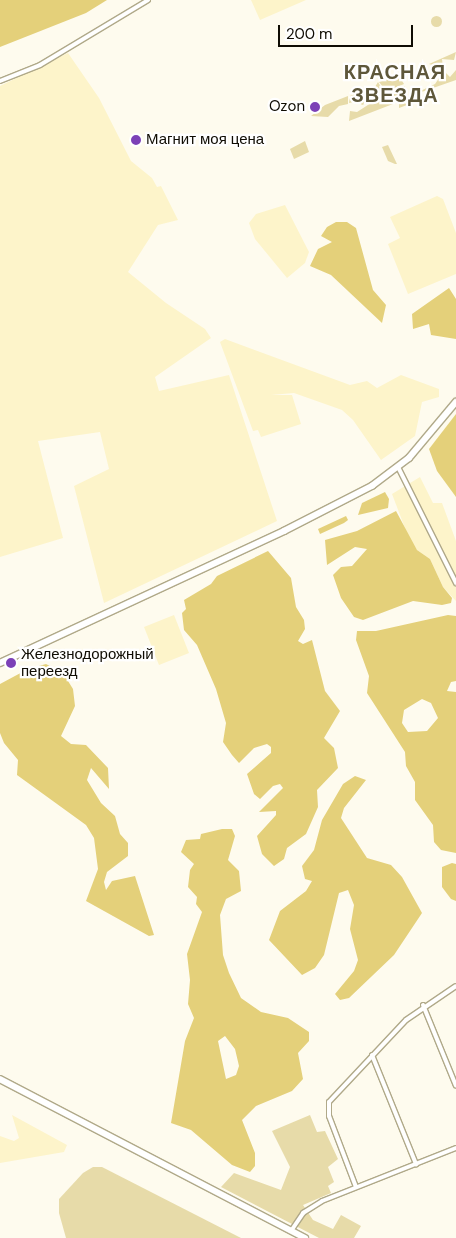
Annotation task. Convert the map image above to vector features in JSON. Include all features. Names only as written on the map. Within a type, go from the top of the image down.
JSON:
[{"type":"main road","points":[[0,663],[284,531],[350,498],[398,467],[456,402]]},
{"type":"main road","points":[[0,1079],[305,1238]]},
{"type":"street","points":[[0,81],[40,65],[148,0]]},
{"type":"street","points":[[398,467],[456,583]]},
{"type":"street","points":[[356,1187],[327,1109],[329,1102],[372,1055],[423,1005],[456,986]]},
{"type":"street","points":[[423,1005],[456,1086]]},
{"type":"street","points":[[372,1055],[416,1164]]},
{"type":"street","points":[[291,1231],[303,1213],[322,1201],[456,1148]]},
{"type":"shaded area","points":[[0,0],[107,0],[86,13],[0,47]]},
{"type":"shaded area","points":[[251,0],[306,0],[260,20]]},
{"type":"shaded area","points":[[436,15],[442,21],[436,27],[430,21]]},
{"type":"shaded area","points":[[456,52],[454,60],[442,59],[443,68],[429,64]]},
{"type":"shaded area","points":[[68,53],[99,98],[131,161],[152,178],[157,187],[161,186],[178,220],[158,225],[128,272],[166,303],[205,329],[211,338],[155,377],[159,391],[229,375],[277,521],[104,603],[74,486],[109,469],[100,432],[38,441],[63,538],[0,557],[0,86]]},
{"type":"shaded area","points":[[456,70],[456,80],[410,96],[435,84],[444,71],[450,77]]},
{"type":"shaded area","points":[[399,76],[404,84],[392,89],[383,87],[379,82]]},
{"type":"shaded area","points":[[378,82],[384,92],[377,93],[375,100],[362,105],[358,101],[349,103],[350,96],[375,87]]},
{"type":"shaded area","points":[[405,86],[398,97],[407,105],[399,108],[399,104],[388,93]]},
{"type":"shaded area","points":[[385,94],[393,104],[349,121],[350,111],[357,112]]},
{"type":"shaded area","points":[[348,96],[348,104],[339,106],[328,117],[311,116],[325,105]]},
{"type":"shaded area","points":[[305,141],[309,152],[294,159],[290,149]]},
{"type":"shaded area","points":[[388,145],[397,164],[388,161],[382,147]]},
{"type":"shaded area","points":[[437,196],[443,199],[456,233],[456,274],[408,294],[388,244],[400,238],[390,217]]},
{"type":"shaded area","points":[[285,205],[309,252],[305,263],[287,278],[255,239],[249,223],[256,214]]},
{"type":"shaded area","points":[[336,222],[347,222],[356,228],[373,290],[386,305],[382,323],[331,275],[310,266],[318,249],[332,242],[321,236],[327,227]]},
{"type":"shaded area","points":[[449,288],[456,299],[456,339],[431,335],[429,324],[413,329],[412,314]]},
{"type":"shaded area","points":[[225,339],[350,385],[367,381],[377,388],[401,375],[439,389],[439,397],[422,402],[415,436],[381,460],[353,420],[342,410],[294,393],[271,395],[292,395],[301,424],[261,437],[258,430],[253,431],[220,342]]},
{"type":"shaded area","points":[[456,414],[456,497],[437,471],[429,449]]},
{"type":"shaded area","points":[[420,477],[433,503],[442,503],[456,541],[456,601],[443,587],[430,559],[417,550],[408,536],[392,494]]},
{"type":"shaded area","points":[[385,492],[389,499],[388,508],[358,515],[362,503]]},
{"type":"shaded area","points":[[396,511],[417,550],[430,559],[443,587],[452,598],[451,603],[442,605],[413,601],[363,620],[354,617],[341,598],[333,575],[341,567],[352,566],[367,549],[355,547],[327,565],[325,540],[357,531]]},
{"type":"shaded area","points":[[346,516],[348,520],[344,523],[320,534],[318,529]]},
{"type":"shaded area","points":[[268,551],[291,578],[296,607],[304,620],[305,629],[298,641],[303,644],[312,640],[325,691],[340,711],[324,738],[334,748],[338,768],[317,790],[318,807],[306,834],[287,848],[284,859],[274,866],[262,854],[257,836],[276,815],[276,811],[259,812],[283,788],[280,784],[273,786],[260,799],[254,794],[247,774],[271,753],[271,747],[267,744],[254,748],[239,763],[223,742],[226,723],[216,689],[197,645],[184,630],[182,613],[186,609],[184,600],[211,584],[217,576]]},
{"type":"shaded area","points":[[174,615],[189,653],[159,665],[144,627]]},
{"type":"shaded area","points":[[448,615],[456,616],[456,681],[451,682],[447,691],[456,692],[456,853],[441,850],[434,842],[433,825],[415,800],[415,782],[406,766],[405,752],[367,693],[369,676],[356,640],[357,631],[376,631]],"holes":[[[422,699],[431,703],[438,718],[427,731],[408,732],[402,723],[404,710]]]},
{"type":"shaded area","points":[[46,664],[63,673],[73,689],[75,706],[61,736],[71,744],[86,745],[108,768],[109,789],[91,768],[87,780],[101,803],[115,816],[120,834],[128,843],[128,856],[107,872],[104,882],[106,890],[112,881],[135,876],[154,935],[149,936],[86,901],[98,869],[94,838],[86,825],[17,775],[18,760],[4,743],[0,733],[0,684],[28,669]]},
{"type":"shaded area","points":[[355,776],[366,780],[344,808],[341,818],[367,858],[391,865],[402,877],[422,913],[394,955],[349,998],[340,1000],[335,994],[354,971],[358,960],[350,929],[354,905],[348,890],[339,893],[324,955],[315,968],[302,975],[269,940],[280,911],[306,891],[312,881],[305,879],[302,866],[314,850],[322,820],[343,784]]},
{"type":"shaded area","points":[[222,829],[232,829],[235,836],[228,860],[239,871],[241,891],[226,899],[220,915],[223,955],[241,998],[261,1012],[288,1018],[309,1032],[309,1041],[298,1053],[303,1079],[292,1091],[256,1106],[242,1120],[255,1153],[255,1166],[250,1172],[232,1165],[191,1130],[171,1123],[185,1041],[194,1018],[188,1004],[190,980],[187,954],[202,912],[196,904],[197,897],[188,887],[190,870],[194,864],[181,852],[186,840],[200,839],[201,834]],"holes":[[[225,1036],[235,1049],[239,1066],[236,1075],[226,1079],[218,1041]]]},
{"type":"shaded area","points":[[452,863],[456,864],[456,901],[451,899],[442,887],[442,867]]},
{"type":"shaded area","points":[[12,1115],[67,1145],[64,1152],[0,1163],[0,1136],[14,1141],[19,1138]]},
{"type":"shaded area","points":[[310,1115],[317,1132],[325,1131],[338,1159],[328,1167],[334,1182],[328,1186],[331,1193],[303,1205],[313,1220],[333,1229],[341,1215],[361,1226],[354,1238],[319,1238],[221,1187],[234,1173],[281,1190],[290,1167],[272,1131]]},
{"type":"shaded area","points":[[93,1167],[102,1167],[241,1238],[66,1238],[59,1213],[59,1199],[83,1173]]},
{"type":"place","name":"Ozon","points":[[315,107]]},
{"type":"place","name":"Магнит моя цена","points":[[136,140]]},
{"type":"place","name":"Железнодорожный переезд","points":[[11,663]]},
{"type":"district","name":"КРАСНАЯ ЗВЕЗДА","points":[[395,84]]}]
